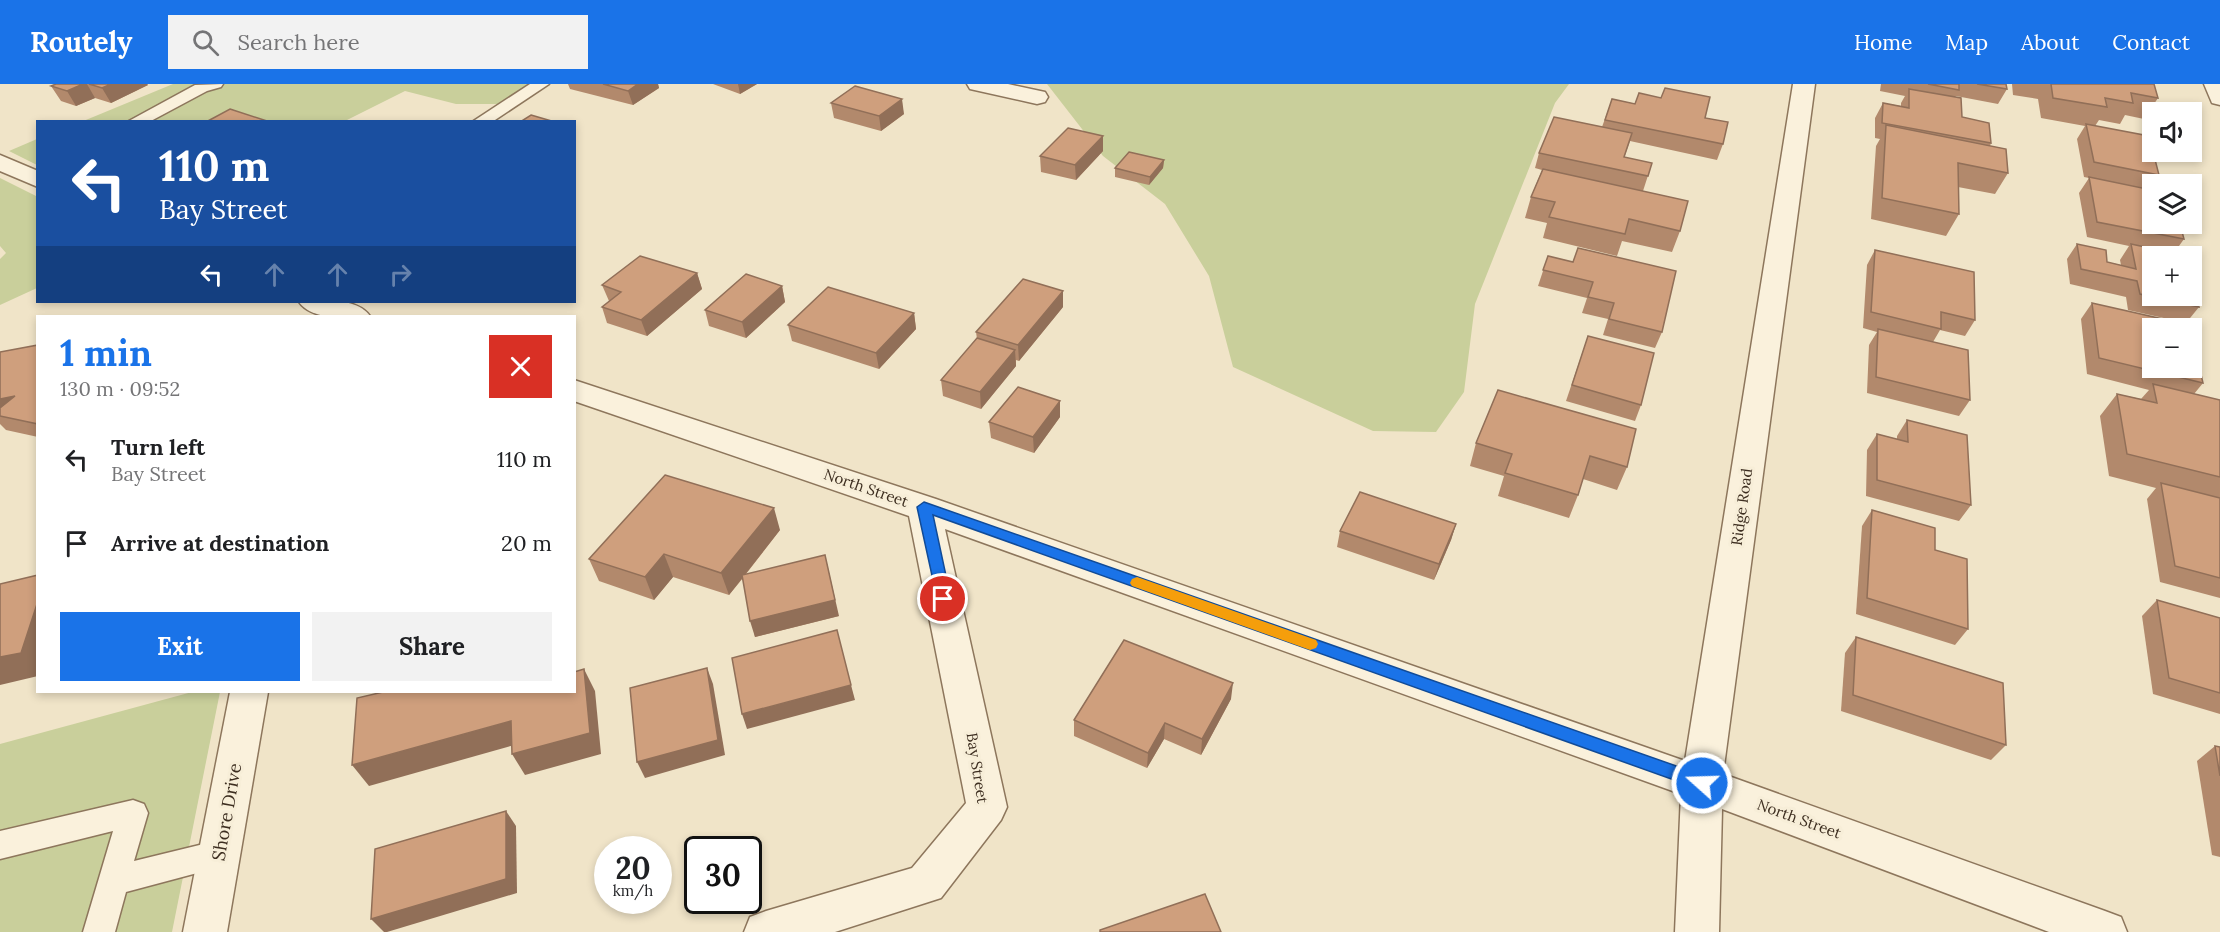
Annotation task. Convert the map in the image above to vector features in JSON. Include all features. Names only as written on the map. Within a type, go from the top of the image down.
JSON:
[{"type":"street","points":[[978,84],[1037,97]]},
{"type":"street","name":"Ridge Road","points":[[1697,932],[1702,783],[1804,84]]},
{"type":"street","points":[[2215,84],[2220,98]]},
{"type":"street","points":[[0,162],[34,176]]},
{"type":"street","points":[[317,307],[352,315]]},
{"type":"street","name":"North Street","points":[[576,391],[924,507],[1702,783],[2105,932]]},
{"type":"street","name":"Bay Street","points":[[766,932],[926,884],[987,807],[924,507]]},
{"type":"street","name":"Shore Drive","points":[[205,932],[249,693]]},
{"type":"lane","points":[[139,120],[201,88],[215,84]]},
{"type":"lane","points":[[483,120],[541,84]]},
{"type":"lane","points":[[0,844],[133,813],[99,932]]},
{"type":"lane","points":[[114,881],[220,854]]},
{"type":"green space","points":[[173,84],[532,84],[501,104],[456,104],[405,91],[347,120],[86,120]]},
{"type":"green space","points":[[1047,84],[1569,84],[1555,103],[1475,304],[1464,392],[1436,432],[1373,431],[1233,367],[1209,276],[1165,204],[1103,156]]},
{"type":"green space","points":[[36,139],[36,164],[9,151]]},
{"type":"green space","points":[[0,178],[36,196],[36,288],[0,305],[0,259],[6,253],[0,246]]},
{"type":"green space","points":[[188,693],[220,693],[172,932],[0,932],[0,744]]},
{"type":"building","points":[[83,84],[67,91],[51,86]]},
{"type":"building","points":[[89,84],[111,84],[102,88]]},
{"type":"building","points":[[603,84],[638,84],[628,91]]},
{"type":"building","points":[[1928,84],[1959,84],[1959,90]]},
{"type":"building","points":[[1977,84],[2006,84],[2007,89]]},
{"type":"building","points":[[2051,84],[2154,84],[2158,98],[2131,93],[2133,103],[2105,98],[2107,107],[2053,98]]},
{"type":"building","points":[[855,86],[902,99],[879,116],[831,103]]},
{"type":"building","points":[[1665,88],[1710,97],[1705,118],[1728,122],[1723,144],[1605,120],[1612,99],[1635,104],[1639,93],[1661,98]]},
{"type":"building","points":[[1909,89],[1961,98],[1962,117],[1989,123],[1991,143],[1882,123],[1883,103],[1909,108]]},
{"type":"building","points":[[230,109],[264,120],[210,120]]},
{"type":"building","points":[[531,115],[548,120],[523,120]]},
{"type":"building","points":[[1554,117],[1632,133],[1624,157],[1652,163],[1648,176],[1539,153]]},
{"type":"building","points":[[2086,124],[2142,135],[2142,162],[2156,162],[2159,174],[2154,174],[2094,162]]},
{"type":"building","points":[[1886,125],[2006,149],[2008,173],[1958,163],[1959,214],[1882,198]]},
{"type":"building","points":[[1068,128],[1103,136],[1075,165],[1040,156]]},
{"type":"building","points":[[1129,152],[1164,160],[1150,177],[1115,168]]},
{"type":"building","points":[[1543,169],[1688,201],[1680,231],[1629,219],[1625,234],[1549,217],[1555,202],[1531,197]]},
{"type":"building","points":[[2089,177],[2142,188],[2142,231],[2097,222]]},
{"type":"building","points":[[2158,234],[2183,234],[2184,239]]},
{"type":"building","points":[[2077,244],[2106,250],[2107,262],[2136,269],[2131,244],[2142,246],[2142,294],[2137,281],[2081,269]]},
{"type":"building","points":[[1578,248],[1676,271],[1662,332],[1609,319],[1614,303],[1588,297],[1593,282],[1543,270],[1548,256],[1573,262]]},
{"type":"building","points":[[1875,250],[1974,272],[1975,320],[1941,312],[1941,329],[1871,312]]},
{"type":"building","points":[[640,256],[697,273],[641,320],[602,307],[621,292],[602,285]]},
{"type":"building","points":[[746,274],[782,286],[742,322],[705,310]]},
{"type":"building","points":[[1023,279],[1063,291],[1018,345],[976,332]]},
{"type":"building","points":[[828,287],[914,313],[876,353],[788,325]]},
{"type":"building","points":[[2092,303],[2158,318],[2142,318],[2142,368],[2099,358]]},
{"type":"building","points":[[1878,329],[1968,350],[1970,400],[1876,377]]},
{"type":"building","points":[[1588,336],[1654,353],[1641,405],[1572,385]]},
{"type":"building","points":[[977,338],[1015,350],[980,392],[941,380]]},
{"type":"building","points":[[36,345],[36,424],[0,416],[0,408],[15,396],[0,399],[0,352]]},
{"type":"building","points":[[2182,378],[2202,378],[2203,383]]},
{"type":"building","points":[[2153,384],[2220,400],[2220,477],[2127,454],[2117,394],[2157,403]]},
{"type":"building","points":[[1018,387],[1060,401],[1033,437],[989,422]]},
{"type":"building","points":[[1498,390],[1636,429],[1627,467],[1590,456],[1578,495],[1505,473],[1512,454],[1476,443]]},
{"type":"building","points":[[1907,420],[1967,435],[1971,505],[1877,480],[1877,434],[1908,442]]},
{"type":"building","points":[[665,475],[774,508],[721,573],[664,554],[645,577],[589,559]]},
{"type":"building","points":[[2161,483],[2220,498],[2220,578],[2175,566]]},
{"type":"building","points":[[1360,492],[1456,524],[1439,564],[1340,531]]},
{"type":"building","points":[[1872,510],[1935,528],[1935,550],[1967,559],[1968,629],[1867,598]]},
{"type":"building","points":[[825,555],[835,600],[750,621],[742,575]]},
{"type":"building","points":[[36,575],[36,607],[21,653],[0,657],[0,584]]},
{"type":"building","points":[[2157,600],[2220,618],[2220,693],[2169,678]]},
{"type":"building","points":[[837,630],[851,685],[742,714],[732,658]]},
{"type":"building","points":[[1856,637],[2003,683],[2006,745],[1853,695]]},
{"type":"building","points":[[1124,640],[1233,683],[1202,739],[1165,723],[1148,753],[1074,720]]},
{"type":"building","points":[[707,668],[718,740],[637,762],[630,688]]},
{"type":"building","points":[[584,669],[590,733],[512,754],[511,721],[352,765],[357,698],[379,693],[576,693],[576,671]]},
{"type":"building","points":[[2215,746],[2220,747],[2220,776]]},
{"type":"building","points":[[506,811],[506,879],[371,919],[375,849]]},
{"type":"building","points":[[1205,894],[1221,932],[1100,932],[1100,930]]},
{"type":"slow traffic","points":[[1137,583],[1310,644]]},
{"type":"route","points":[[943,599],[924,507],[1702,783]]}]
